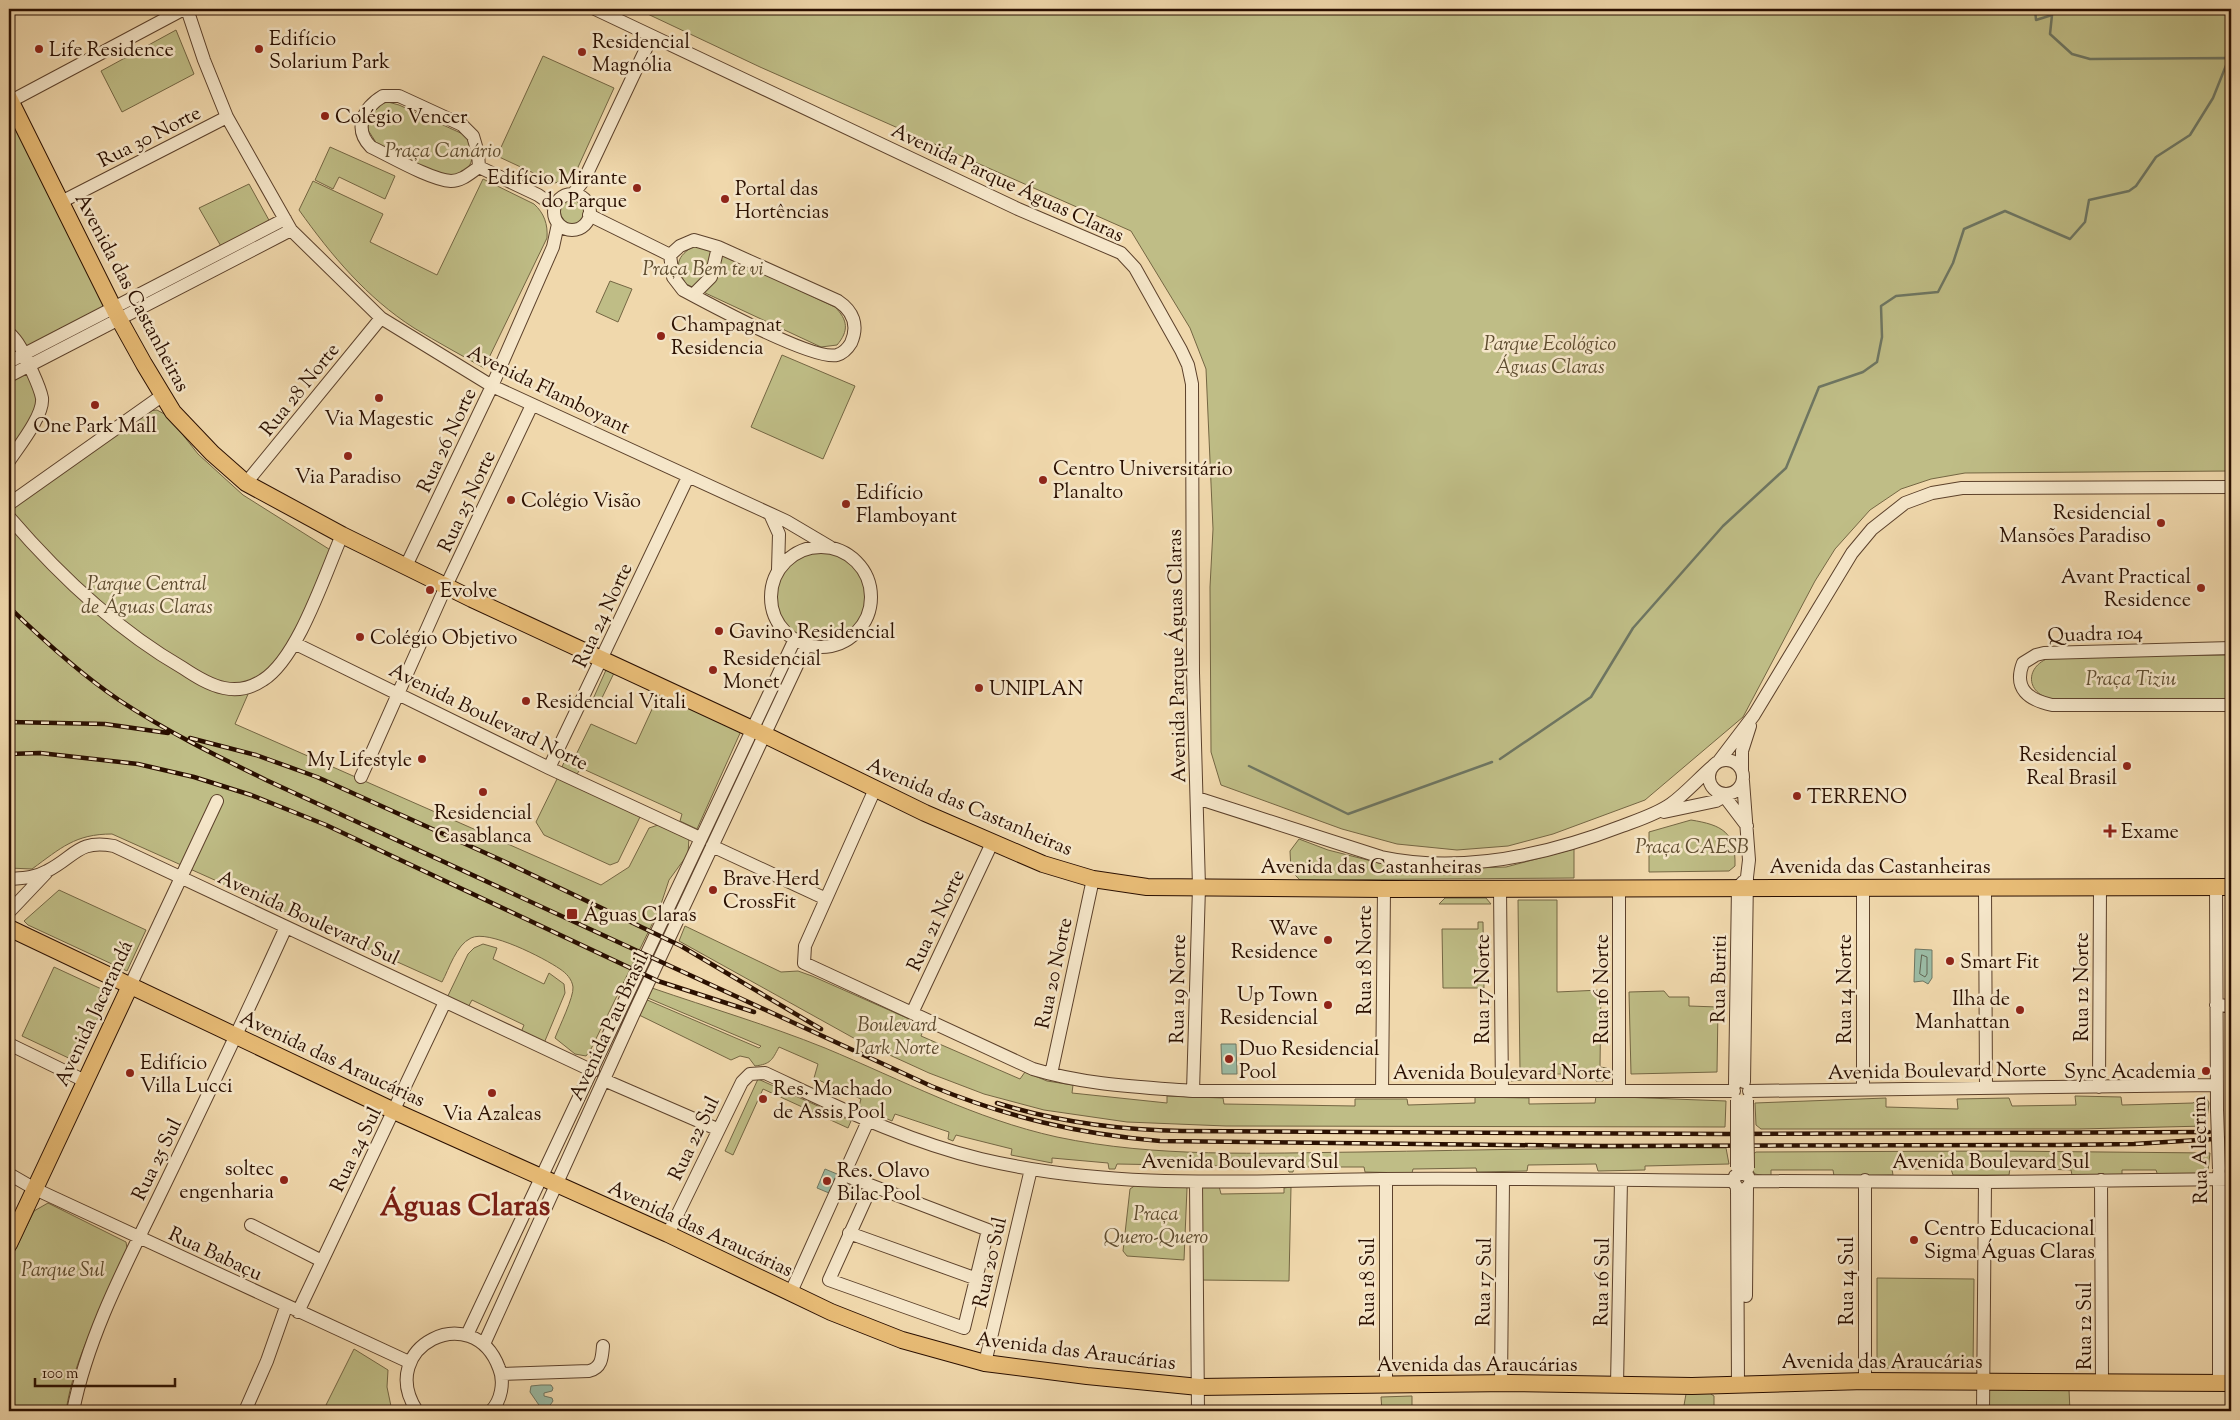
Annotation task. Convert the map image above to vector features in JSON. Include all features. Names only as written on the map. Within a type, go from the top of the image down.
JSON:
[{"type":"main road","name":"Avenida das Castanheiras","points":[[10,99],[116,313],[173,412],[212,453],[246,483],[342,535],[446,586],[758,732],[874,789],[1043,864],[1093,879],[1147,887],[1620,888],[1744,884],[1863,888],[2223,887]]},
{"type":"main road","name":"Avenida das Araucárias","points":[[9,928],[394,1111],[668,1234],[865,1327],[985,1363],[1087,1376],[1199,1387],[1742,1384],[1865,1381],[2225,1383]]},
{"type":"main road","name":"Avenida Jacarandá","points":[[9,1244],[130,986]]},
{"type":"street","points":[[10,99],[185,9]]},
{"type":"street","name":"Avenida Flamboyant","points":[[185,9],[227,117],[288,224],[381,318],[492,386],[786,521],[830,547]]},
{"type":"street","name":"Avenida Parque Águas Claras","points":[[595,9],[1018,209],[1107,246],[1131,261],[1181,350],[1188,365],[1192,384],[1193,673],[1197,798],[1381,857],[1404,862],[1456,863],[1516,856],[1564,846],[1649,815],[1671,804],[1716,763],[1754,714],[1852,553],[1872,528],[1905,503],[1932,493],[1962,488],[2231,487]]},
{"type":"street","points":[[578,196],[652,36]]},
{"type":"street","points":[[383,96],[399,96],[445,116],[462,126],[473,136],[478,153],[478,167],[463,178],[451,181],[435,177],[371,147],[364,141],[360,128],[363,113],[371,103],[383,96]]},
{"type":"street","name":"Rua 30 Norte","points":[[61,202],[227,117]]},
{"type":"street","points":[[478,167],[557,202],[578,196]]},
{"type":"street","points":[[557,202],[554,216],[563,227],[575,229],[588,219],[590,209],[578,196]]},
{"type":"street","points":[[588,219],[670,255]]},
{"type":"street","points":[[9,376],[27,360],[288,224]]},
{"type":"street","name":"Rua 26 Norte","points":[[406,566],[492,386],[563,227]]},
{"type":"street","points":[[694,240],[718,247],[838,301],[847,307],[856,325],[855,334],[848,349],[838,355],[820,355],[693,295],[678,286],[673,277],[670,255],[680,246],[694,240]]},
{"type":"street","points":[[693,295],[711,277],[718,247]]},
{"type":"street","name":"Rua 28 Norte","points":[[246,483],[381,318]]},
{"type":"street","points":[[9,333],[16,340],[27,360],[40,390],[42,407],[9,461]]},
{"type":"street","points":[[9,362],[27,360]]},
{"type":"street","points":[[9,504],[163,395]]},
{"type":"street","name":"Rua 25 Norte","points":[[361,777],[446,586],[532,405]]},
{"type":"street","name":"Rua 24 Norte","points":[[549,768],[688,477]]},
{"type":"street","points":[[770,514],[779,534],[778,570],[772,584],[770,601],[783,631],[795,639],[823,648],[839,644],[854,636],[864,624],[870,609],[872,592],[867,577],[858,563],[846,553],[830,547],[810,548],[792,556],[778,570]]},
{"type":"street","points":[[9,516],[85,595],[138,639],[204,680],[223,688],[248,688],[265,680],[296,644],[342,535]]},
{"type":"street","name":"Avenida Pau Brasil","points":[[467,1335],[604,1080],[712,846],[795,639]]},
{"type":"street","name":"Avenida Boulevard Norte","points":[[296,644],[549,768],[700,838]]},
{"type":"street","name":"Avenida Pau Brasil","points":[[484,1344],[592,1071],[700,838],[807,644]]},
{"type":"street","name":"Quadra 104","points":[[2231,648],[2044,653],[2036,655],[2023,663],[2020,679],[2028,696],[2037,701],[2052,705],[2231,705]]},
{"type":"street","name":"Avenida Parque Águas Claras","points":[[1742,776],[1744,744],[1754,714]]},
{"type":"street","points":[[1730,760],[1735,762],[1742,776],[1735,791],[1726,794],[1715,790],[1710,781],[1716,763],[1730,760]]},
{"type":"street","name":"Rua Buriti","points":[[1742,776],[1749,860],[1744,884],[1741,1092],[1742,1384]]},
{"type":"street","points":[[712,846],[824,898],[874,789]]},
{"type":"street","points":[[1726,794],[1728,801],[1747,826]]},
{"type":"street","name":"Avenida Parque Águas Claras","points":[[1649,815],[1716,801],[1723,798],[1726,794]]},
{"type":"street","name":"Rua 19 Norte","points":[[1193,1091],[1198,887],[1197,798]]},
{"type":"street","name":"Avenida Jacarandá","points":[[130,986],[217,801]]},
{"type":"street","name":"Avenida Boulevard Sul","points":[[9,879],[26,878],[47,871],[76,850],[87,845],[101,843],[114,846],[592,1071]]},
{"type":"street","name":"Rua 21 Norte","points":[[912,1013],[992,843]]},
{"type":"street","points":[[9,912],[47,871]]},
{"type":"street","name":"Rua 20 Norte","points":[[1051,1074],[1093,879]]},
{"type":"street","points":[[1984,887],[1986,1088]]},
{"type":"street","name":"Rua 12 Norte","points":[[2099,1087],[2100,887]]},
{"type":"street","name":"Rua Alecrim","points":[[2223,887],[2216,1005],[2217,1110],[2223,1176],[2225,1383]]},
{"type":"street","name":"Rua 17 Norte","points":[[1500,888],[1502,1091]]},
{"type":"street","name":"Rua 16 Norte","points":[[1619,1092],[1620,888]]},
{"type":"street","name":"Rua 14 Norte","points":[[1863,888],[1863,1089]]},
{"type":"street","name":"Rua 18 Norte","points":[[1382,1091],[1384,889]]},
{"type":"street","name":"Avenida Boulevard Norte","points":[[824,898],[802,955],[804,963],[813,970],[1033,1069],[1113,1085],[1193,1091],[1619,1092],[2217,1085]]},
{"type":"street","name":"Rua 25 Sul","points":[[73,1411],[79,1382],[90,1350],[139,1237],[237,1036],[286,927]]},
{"type":"street","name":"Rua 24 Sul","points":[[298,1312],[445,1002]]},
{"type":"street","points":[[2216,1005],[2231,1006]]},
{"type":"street","points":[[9,1044],[85,1082]]},
{"type":"street","name":"Avenida Boulevard Sul","points":[[765,1073],[905,1136],[942,1149],[1031,1170],[1126,1180],[1196,1182],[1386,1179],[1621,1180],[1742,1178],[1985,1182],[2223,1176]]},
{"type":"street","name":"Rua 22 Sul","points":[[668,1234],[742,1082],[750,1074],[765,1073]]},
{"type":"street","points":[[604,1080],[718,1129]]},
{"type":"street","points":[[791,1292],[868,1120]]},
{"type":"street","name":"Rua 20 Sul","points":[[985,1363],[1031,1170]]},
{"type":"street","name":"Rua Babaçu","points":[[9,1174],[298,1312],[409,1362]]},
{"type":"street","points":[[844,1175],[868,1192]]},
{"type":"street","name":"Rua 18 Sul","points":[[1386,1179],[1386,1386]]},
{"type":"street","name":"Rua 17 Sul","points":[[1502,1384],[1503,1180]]},
{"type":"street","name":"Rua 16 Sul","points":[[1617,1385],[1621,1180]]},
{"type":"street","name":"Rua 14 Sul","points":[[1865,1180],[1865,1381]]},
{"type":"street","name":"Rua 12 Sul","points":[[2101,1180],[2102,1382]]},
{"type":"street","points":[[1196,1182],[1195,1271],[1199,1387],[1198,1411]]},
{"type":"street","points":[[1983,1411],[1986,1312],[1985,1182]]},
{"type":"street","points":[[838,1188],[868,1192],[985,1227],[988,1233],[962,1329],[829,1280],[868,1192]]},
{"type":"street","points":[[251,1225],[322,1261]]},
{"type":"street","points":[[849,1233],[977,1279]]},
{"type":"street","points":[[245,1411],[267,1361],[286,1306]]},
{"type":"street","points":[[417,1411],[410,1400],[406,1384],[409,1362],[424,1343],[437,1336],[452,1333],[467,1335],[484,1344],[495,1357],[502,1374],[501,1391],[491,1411]]},
{"type":"street","points":[[502,1374],[595,1370],[601,1362],[603,1346]]},
{"type":"green space","name":"Parque Ecológico Águas Claras","points":[[637,9],[2231,9],[2231,471],[1965,473],[1931,479],[1901,489],[1870,510],[1835,549],[1815,581],[1743,717],[1645,800],[1553,834],[1508,846],[1457,850],[1397,844],[1342,829],[1221,785],[1211,752],[1210,587],[1213,529],[1206,369],[1190,328],[1131,231],[760,67]]},
{"type":"green space","points":[[176,30],[194,74],[122,112],[101,71]]},
{"type":"green space","points":[[543,56],[614,88],[574,176],[555,183],[497,156]]},
{"type":"green space","name":"Praça Canário","points":[[388,102],[399,105],[465,135],[471,146],[472,157],[465,172],[460,176],[439,174],[377,144],[368,130],[368,124],[371,115],[380,104]]},
{"type":"green space","points":[[9,106],[111,304],[22,350],[39,405],[9,457]]},
{"type":"green space","points":[[330,147],[395,176],[385,199],[339,177],[333,189],[315,180]]},
{"type":"green space","points":[[483,179],[534,204],[543,215],[547,233],[547,238],[484,368],[414,328],[381,303],[351,275],[299,210],[313,181],[383,214],[370,242],[437,275]]},
{"type":"green space","points":[[249,184],[270,222],[222,248],[199,208]]},
{"type":"green space","points":[[575,195],[586,199],[590,210],[586,221],[575,225],[564,221],[560,210],[564,199]]},
{"type":"green space","name":"Praça Bem te vi","points":[[695,245],[707,247],[835,307],[845,321],[844,335],[841,340],[837,345],[821,347],[686,284],[680,272],[679,262],[684,253]]},
{"type":"green space","points":[[610,281],[632,289],[618,322],[596,312]]},
{"type":"green space","points":[[782,355],[855,386],[823,459],[751,427]]},
{"type":"green space","name":"Parque Central de Águas Claras","points":[[157,410],[168,416],[198,454],[243,495],[332,551],[285,654],[252,685],[235,724],[601,885],[629,867],[649,828],[661,824],[689,837],[688,854],[669,880],[659,910],[586,1056],[575,1054],[555,1038],[573,992],[568,976],[542,958],[502,941],[479,936],[466,941],[457,952],[442,982],[112,834],[78,840],[60,849],[32,869],[9,868],[9,510],[148,411]]},
{"type":"green space","points":[[822,550],[840,553],[856,563],[866,579],[869,597],[866,615],[856,631],[840,641],[822,644],[804,641],[788,631],[778,615],[775,597],[778,579],[788,563],[804,553]]},
{"type":"green space","name":"Praça Tiziu","points":[[2231,655],[2231,701],[2055,700],[2044,697],[2037,691],[2031,678],[2033,671],[2038,665],[2046,659],[2056,656]]},
{"type":"green space","points":[[606,670],[614,673],[600,702],[593,699]]},
{"type":"green space","points":[[659,694],[741,731],[697,829],[680,821],[682,814],[581,768],[577,774],[562,767],[565,760],[572,763],[591,724],[636,744]]},
{"type":"green space","points":[[558,777],[640,817],[618,862],[610,865],[544,835],[536,822]]},
{"type":"green space","name":"Praça CAESB","points":[[1691,820],[1711,825],[1725,832],[1733,845],[1735,866],[1729,871],[1649,872],[1649,832]]},
{"type":"green space","points":[[1299,839],[1328,850],[1407,870],[1506,867],[1574,849],[1574,878],[1300,880],[1291,871],[1290,851]]},
{"type":"green space","points":[[59,890],[146,930],[127,971],[28,925],[24,921]]},
{"type":"green space","points":[[1445,898],[1486,898],[1491,904],[1439,904]]},
{"type":"green space","points":[[1518,900],[1557,900],[1557,992],[1601,990],[1600,1067],[1607,1068],[1607,1077],[1603,1081],[1596,1081],[1596,1074],[1523,1074],[1523,1080],[1511,1081],[1511,1073],[1520,1072]]},
{"type":"green space","points":[[1478,922],[1483,922],[1484,988],[1443,988],[1442,929],[1478,929]]},
{"type":"green space","name":"Boulevard Park Norte","points":[[685,926],[781,972],[798,971],[812,976],[925,1026],[921,1036],[1020,1079],[1025,1072],[1047,1081],[1073,1085],[1072,1093],[1167,1103],[1167,1096],[1223,1098],[1224,1104],[1355,1106],[1355,1099],[1407,1099],[1408,1105],[1475,1103],[1475,1097],[1529,1098],[1529,1104],[1595,1103],[1596,1096],[1726,1101],[1725,1127],[1226,1126],[1127,1122],[1044,1110],[984,1094],[929,1073],[859,1041],[679,941]]},
{"type":"green space","points":[[483,944],[497,948],[493,959],[544,984],[549,973],[564,984],[565,993],[542,1048],[519,1037],[524,1025],[472,1000],[466,1011],[445,1002],[468,954],[474,948]]},
{"type":"green space","points":[[54,967],[110,993],[77,1062],[22,1036]]},
{"type":"green space","points":[[652,988],[761,1024],[825,1048],[939,1098],[997,1120],[1057,1137],[1094,1144],[1208,1153],[1726,1148],[1729,1164],[1645,1166],[1645,1170],[1598,1171],[1596,1164],[1528,1165],[1527,1171],[1477,1172],[1476,1168],[1413,1169],[1412,1173],[1365,1172],[1364,1167],[1294,1167],[1293,1172],[1289,1172],[1287,1167],[1117,1164],[1115,1169],[1109,1169],[1108,1163],[1052,1158],[1052,1163],[1011,1155],[1012,1149],[956,1135],[953,1141],[948,1139],[949,1132],[895,1114],[892,1121],[859,1106],[861,1099],[814,1078],[818,1064],[779,1047],[773,1058],[765,1064],[755,1066],[749,1058],[740,1056],[731,1060],[637,1014],[645,999],[759,1048],[761,1046],[648,998]]},
{"type":"green space","points":[[1664,991],[1669,997],[1689,997],[1689,1006],[1718,1007],[1717,1072],[1631,1074],[1629,992]]},
{"type":"green space","points":[[2226,1016],[2231,1016],[2231,1099],[2226,1099]]},
{"type":"green space","points":[[758,1079],[851,1121],[848,1128],[763,1089],[733,1155],[725,1151]]},
{"type":"green space","points":[[2075,1096],[2121,1097],[2122,1105],[2193,1103],[2201,1098],[2207,1099],[2209,1103],[2206,1126],[2078,1129],[1761,1129],[1756,1125],[1755,1103],[1886,1098],[1886,1107],[1958,1109],[1957,1099],[2009,1098],[2012,1106],[2076,1105]]},
{"type":"green space","points":[[1997,1151],[2210,1153],[2208,1171],[2205,1176],[2158,1176],[2156,1170],[2122,1170],[2122,1175],[2072,1175],[2071,1170],[2010,1168],[2009,1175],[1953,1175],[1951,1169],[1892,1169],[1893,1175],[1834,1176],[1833,1170],[1771,1170],[1771,1177],[1755,1174],[1752,1169],[1753,1154],[1756,1152]]},
{"type":"green space","name":"Praça Quero-Quero","points":[[1137,1184],[1181,1185],[1187,1188],[1184,1260],[1127,1256],[1123,1251],[1130,1189]]},
{"type":"green space","points":[[1200,1186],[1219,1186],[1221,1194],[1284,1193],[1284,1188],[1291,1187],[1289,1281],[1200,1280]]},
{"type":"green space","name":"Parque Sul","points":[[48,1203],[126,1242],[128,1254],[83,1350],[70,1391],[66,1411],[9,1411],[9,1263],[34,1211]]},
{"type":"green space","points":[[1877,1278],[1974,1279],[1973,1369],[1877,1368]]},
{"type":"green space","points":[[354,1349],[388,1370],[387,1387],[392,1411],[323,1411]]},
{"type":"green space","points":[[1989,1389],[2069,1390],[2070,1411],[1988,1411]]},
{"type":"green space","points":[[1708,1392],[1714,1396],[1714,1411],[1683,1411],[1686,1394]]},
{"type":"green space","points":[[1412,1396],[1412,1411],[1382,1411],[1381,1397]]},
{"type":"water","points":[[1915,949],[1932,950],[1932,978],[1928,984],[1923,981],[1914,982]]},
{"type":"water","name":"Duo Residencial Pool","points":[[1221,1044],[1236,1044],[1237,1074],[1222,1074]]},
{"type":"water","name":"Res. Olavo Bilac Pool","points":[[825,1169],[837,1174],[829,1193],[817,1188]]},
{"type":"water","points":[[551,1385],[553,1388],[552,1391],[544,1393],[544,1396],[552,1398],[553,1401],[546,1411],[543,1411],[530,1392],[531,1386]]},
{"type":"waterway","points":[[2035,9],[2036,20],[2052,15],[2050,34],[2072,54],[2090,59],[2228,58]]},
{"type":"waterway","points":[[1500,759],[1591,697],[1633,628],[1723,526],[1786,468],[1819,387],[1863,372],[1877,362],[1882,337],[1881,306],[1896,296],[1938,292],[1953,263],[1964,229],[2005,211],[2070,239],[2085,222],[2089,200],[2129,191],[2136,186],[2156,157],[2190,135],[2213,98],[2229,58],[2231,59]]},
{"type":"waterway","points":[[1249,766],[1348,814],[1492,762]]},
{"type":"railway","points":[[9,607],[62,656],[104,690],[155,722],[266,780],[931,1086],[987,1107],[1043,1123],[1100,1134],[1160,1141],[1602,1146],[2059,1145],[2134,1144],[2231,1138]]},
{"type":"railway","points":[[9,722],[105,724],[168,733]]},
{"type":"railway","points":[[190,738],[256,755],[317,777],[501,860],[681,946],[821,1029]]},
{"type":"railway","points":[[9,754],[40,753],[138,764],[194,777],[251,795],[326,825],[658,981],[754,1012]]},
{"type":"railway","points":[[997,1103],[1020,1110],[1088,1124],[1182,1131],[1727,1134],[2209,1132]]},
{"type":"place","name":"Life Residence","points":[[39,49]]},
{"type":"place","name":"Edifício Solarium Park","points":[[259,49]]},
{"type":"place","name":"Residencial Magnólia","points":[[582,52]]},
{"type":"place","name":"Colégio Vencer","points":[[325,116]]},
{"type":"place","name":"Edifício Mirante do Parque","points":[[637,188]]},
{"type":"place","name":"Portal das Hortências","points":[[725,199]]},
{"type":"place","name":"Champagnat Residencia","points":[[661,336]]},
{"type":"place","name":"Via Magestic","points":[[379,398]]},
{"type":"place","name":"One Park Mall","points":[[95,405]]},
{"type":"place","name":"Via Paradiso","points":[[348,456]]},
{"type":"place","name":"Centro Universitário Planalto","points":[[1043,480]]},
{"type":"place","name":"Colégio Visão","points":[[511,500]]},
{"type":"place","name":"Edifício Flamboyant","points":[[846,504]]},
{"type":"place","name":"Residencial Mansões Paradiso","points":[[2161,523]]},
{"type":"place","name":"Avant Practical Residence","points":[[2201,588]]},
{"type":"place","name":"Evolve","points":[[430,590]]},
{"type":"place","name":"Gavino Residencial","points":[[719,631]]},
{"type":"place","name":"Colégio Objetivo","points":[[360,637]]},
{"type":"place","name":"Residencial Monet","points":[[713,670]]},
{"type":"place","name":"UNIPLAN","points":[[979,688]]},
{"type":"place","name":"Residencial Vitali","points":[[526,701]]},
{"type":"place","name":"My Lifestyle","points":[[422,759]]},
{"type":"place","name":"Residencial Real Brasil","points":[[2127,766]]},
{"type":"place","name":"Residencial Casablanca","points":[[483,792]]},
{"type":"place","name":"TERRENO","points":[[1797,796]]},
{"type":"place","name":"Exame","points":[[2110,831]]},
{"type":"place","name":"Brave Herd CrossFit","points":[[713,890]]},
{"type":"place","name":"Águas Claras","points":[[572,914]]},
{"type":"place","name":"Wave Residence","points":[[1328,940]]},
{"type":"place","name":"Smart Fit","points":[[1950,961]]},
{"type":"place","name":"Up Town Residencial","points":[[1328,1005]]},
{"type":"place","name":"Ilha de Manhattan","points":[[2020,1010]]},
{"type":"place","name":"Duo Residencial Pool","points":[[1229,1059]]},
{"type":"place","name":"Sync Academia","points":[[2206,1071]]},
{"type":"place","name":"Edifício Villa Lucci","points":[[130,1073]]},
{"type":"place","name":"Via Azaleas","points":[[492,1093]]},
{"type":"place","name":"Res. Machado de Assis Pool","points":[[763,1099]]},
{"type":"place","name":"soltec engenharia","points":[[284,1180]]},
{"type":"place","name":"Res. Olavo Bilac Pool","points":[[827,1181]]},
{"type":"place","name":"Centro Educacional Sigma Águas Claras","points":[[1914,1240]]},
{"type":"district","name":"Águas Claras","points":[[465,1205]]}]
